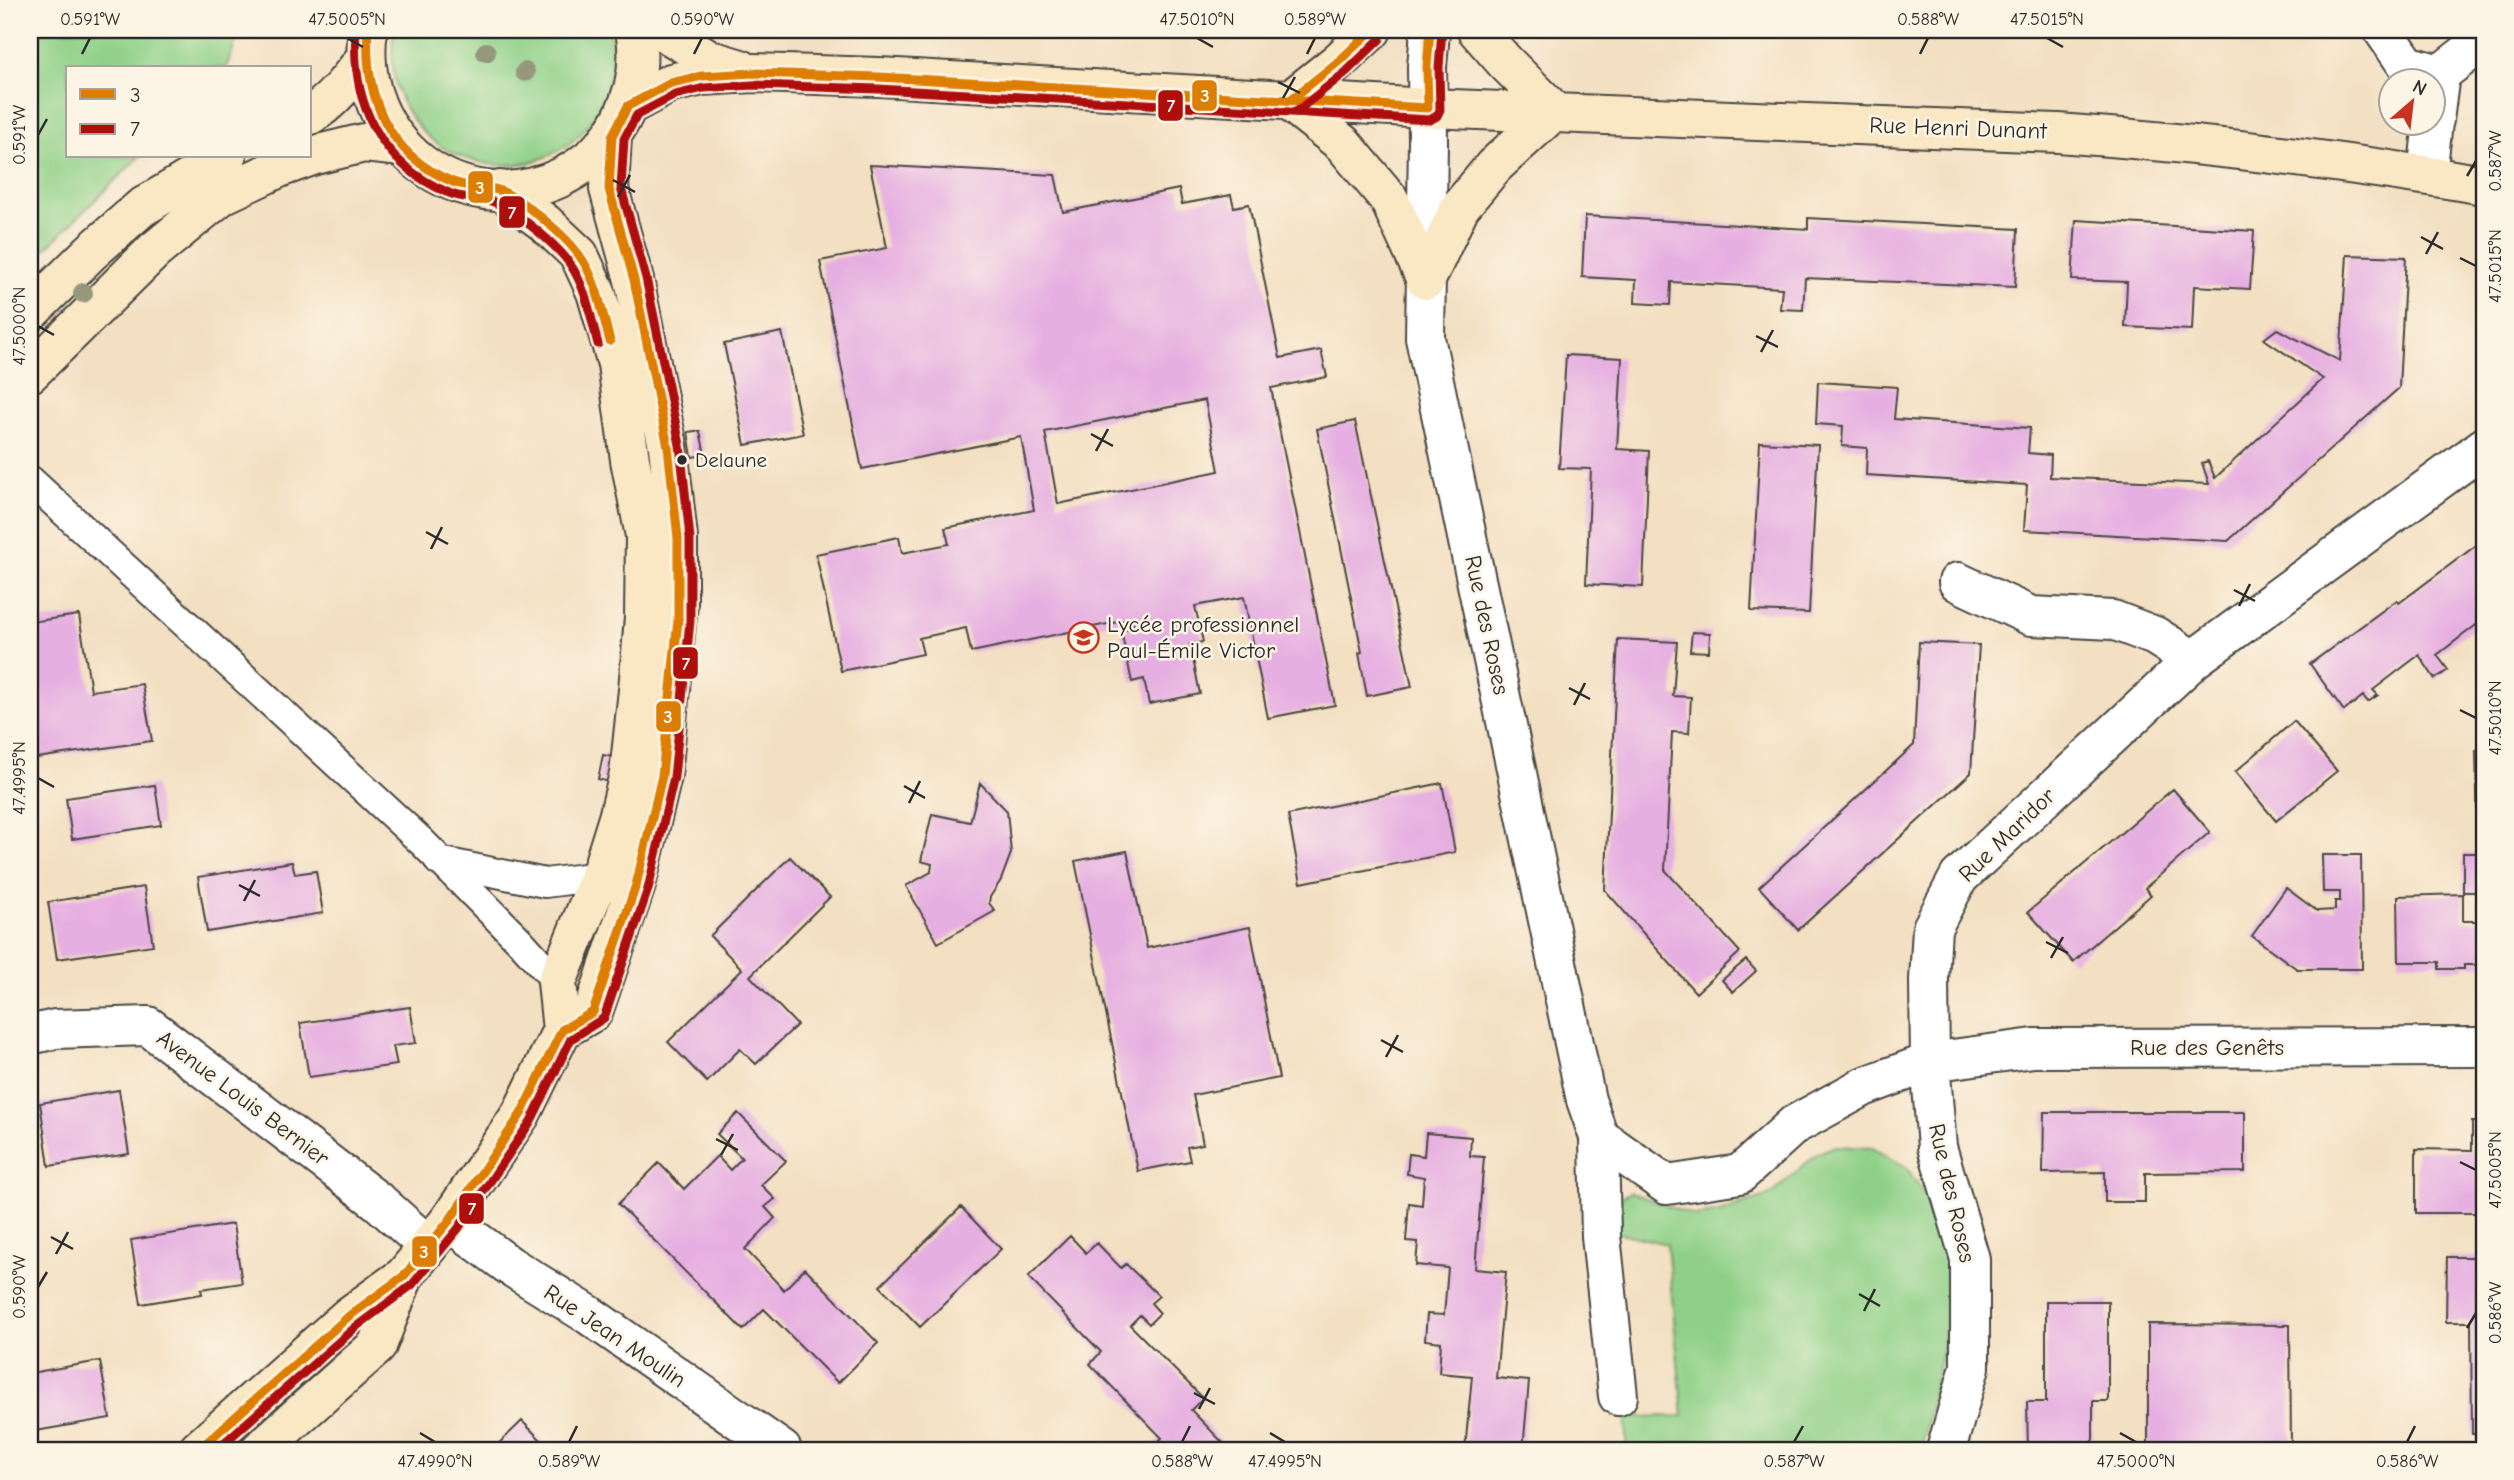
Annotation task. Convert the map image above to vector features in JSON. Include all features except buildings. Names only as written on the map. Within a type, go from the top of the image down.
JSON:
[{"type":"street","points":[[562,1030],[593,1012],[636,885],[662,776],[678,603],[678,538],[668,447],[634,281],[609,189],[620,121],[638,63],[635,30]]},
{"type":"street","points":[[662,30],[711,60],[753,73]]},
{"type":"street","points":[[1372,30],[1338,62],[1289,101],[1343,144],[1389,199],[1426,280]]},
{"type":"street","name":"Rue des Roses","points":[[1430,30],[1427,67],[1426,338],[1586,1100],[1599,1137],[1601,1236],[1618,1396]]},
{"type":"street","points":[[1426,280],[1460,207],[1494,166],[1554,111],[1477,30]]},
{"type":"street","points":[[2383,30],[2407,65],[2411,66]]},
{"type":"street","points":[[2448,68],[2484,40]]},
{"type":"street","points":[[367,44],[367,75],[376,106],[402,148],[427,168],[454,182],[500,190],[528,188],[556,179],[581,166],[620,121],[671,83],[702,75],[753,73]]},
{"type":"street","points":[[312,114],[349,79],[367,44]]},
{"type":"street","name":"Rue Henri Dunant","points":[[753,73],[879,77],[1428,108],[1554,111],[2119,137],[2427,175],[2484,185]]},
{"type":"street","points":[[2427,175],[2431,136]]},
{"type":"street","points":[[312,156],[364,144],[402,148]]},
{"type":"street","points":[[30,312],[141,208],[224,158]]},
{"type":"street","points":[[30,373],[154,251],[222,195],[306,158]]},
{"type":"street","points":[[198,1450],[349,1316],[404,1276],[439,1233],[521,1114],[562,1030],[557,982],[600,876],[629,774],[644,617],[645,536],[630,460],[617,365],[596,292],[579,255],[545,223],[500,190]]},
{"type":"street","name":"Rue Maridor","points":[[1930,1062],[1929,980],[1933,928],[1959,877],[2193,660],[2484,447]]},
{"type":"street","points":[[1958,582],[2031,615],[2113,620],[2155,636],[2193,660]]},
{"type":"street","name":"Avenue Louis Bernier","points":[[30,1035],[55,1029],[148,1026],[380,1203],[439,1233]]},
{"type":"street","name":"Rue des Genêts","points":[[1930,1062],[2034,1048],[2484,1047]]},
{"type":"street","points":[[1599,1137],[1667,1185],[1740,1174],[1794,1125],[1863,1087],[1930,1062]]},
{"type":"street","name":"Rue des Roses","points":[[1930,1062],[1937,1147],[1970,1259],[1970,1367],[1946,1450]]},
{"type":"street","name":"Rue Jean Moulin","points":[[439,1233],[510,1266],[589,1315],[782,1450]]},
{"type":"street","points":[[260,1450],[377,1346],[404,1276]]},
{"type":"lane","points":[[30,480],[422,842],[557,982]]},
{"type":"lane","points":[[439,861],[545,883],[600,876]]},
{"type":"green space","points":[[30,30],[240,30],[227,66],[66,66],[66,158],[138,158],[30,264]]},
{"type":"green space","points":[[394,30],[609,30],[612,62],[605,93],[582,131],[550,155],[513,165],[474,161],[439,145],[411,117],[395,79]]},
{"type":"green space","points":[[1835,1146],[1872,1148],[1906,1167],[1927,1198],[1949,1260],[1946,1332],[1923,1441],[1918,1450],[1626,1450],[1626,1417],[1683,1416],[1667,1244],[1616,1232],[1617,1200],[1630,1192],[1694,1216],[1716,1213],[1770,1195],[1818,1153]]},
{"type":"transit line","name":"7","points":[[356,30],[359,82],[365,106],[374,128],[387,148],[425,181],[455,195],[496,203],[525,221],[546,239],[564,256],[576,273],[598,344]]},
{"type":"transit line","name":"3","points":[[368,30],[370,78],[376,100],[396,140],[431,170],[459,184],[501,191],[521,202],[554,229],[573,247],[585,264],[598,296],[610,341]]},
{"type":"transit line","name":"3","points":[[1289,101],[1338,62],[1372,30]]},
{"type":"transit line","name":"3","points":[[198,1450],[349,1316],[404,1276],[449,1221],[521,1114],[562,1030],[593,1012],[636,885],[662,776],[678,620],[678,538],[668,447],[634,280],[609,189],[612,136],[628,106],[671,83],[702,76],[753,73],[879,77],[1428,108],[1430,30]]},
{"type":"transit line","name":"7","points":[[216,1450],[357,1326],[412,1285],[458,1229],[531,1121],[571,1039],[604,1018],[648,889],[674,777],[690,621],[690,538],[680,445],[646,278],[621,188],[624,139],[637,115],[675,95],[704,88],[753,85],[878,89],[1430,120],[1437,116],[1440,110],[1442,31]]},
{"type":"transit line","name":"7","points":[[1297,111],[1346,72],[1380,39]]},
{"type":"place","name":"Delaune","points":[[682,460]]},
{"type":"place","name":"Lycée professionnel Paul-Émile Victor","points":[[1084,637]]}]
